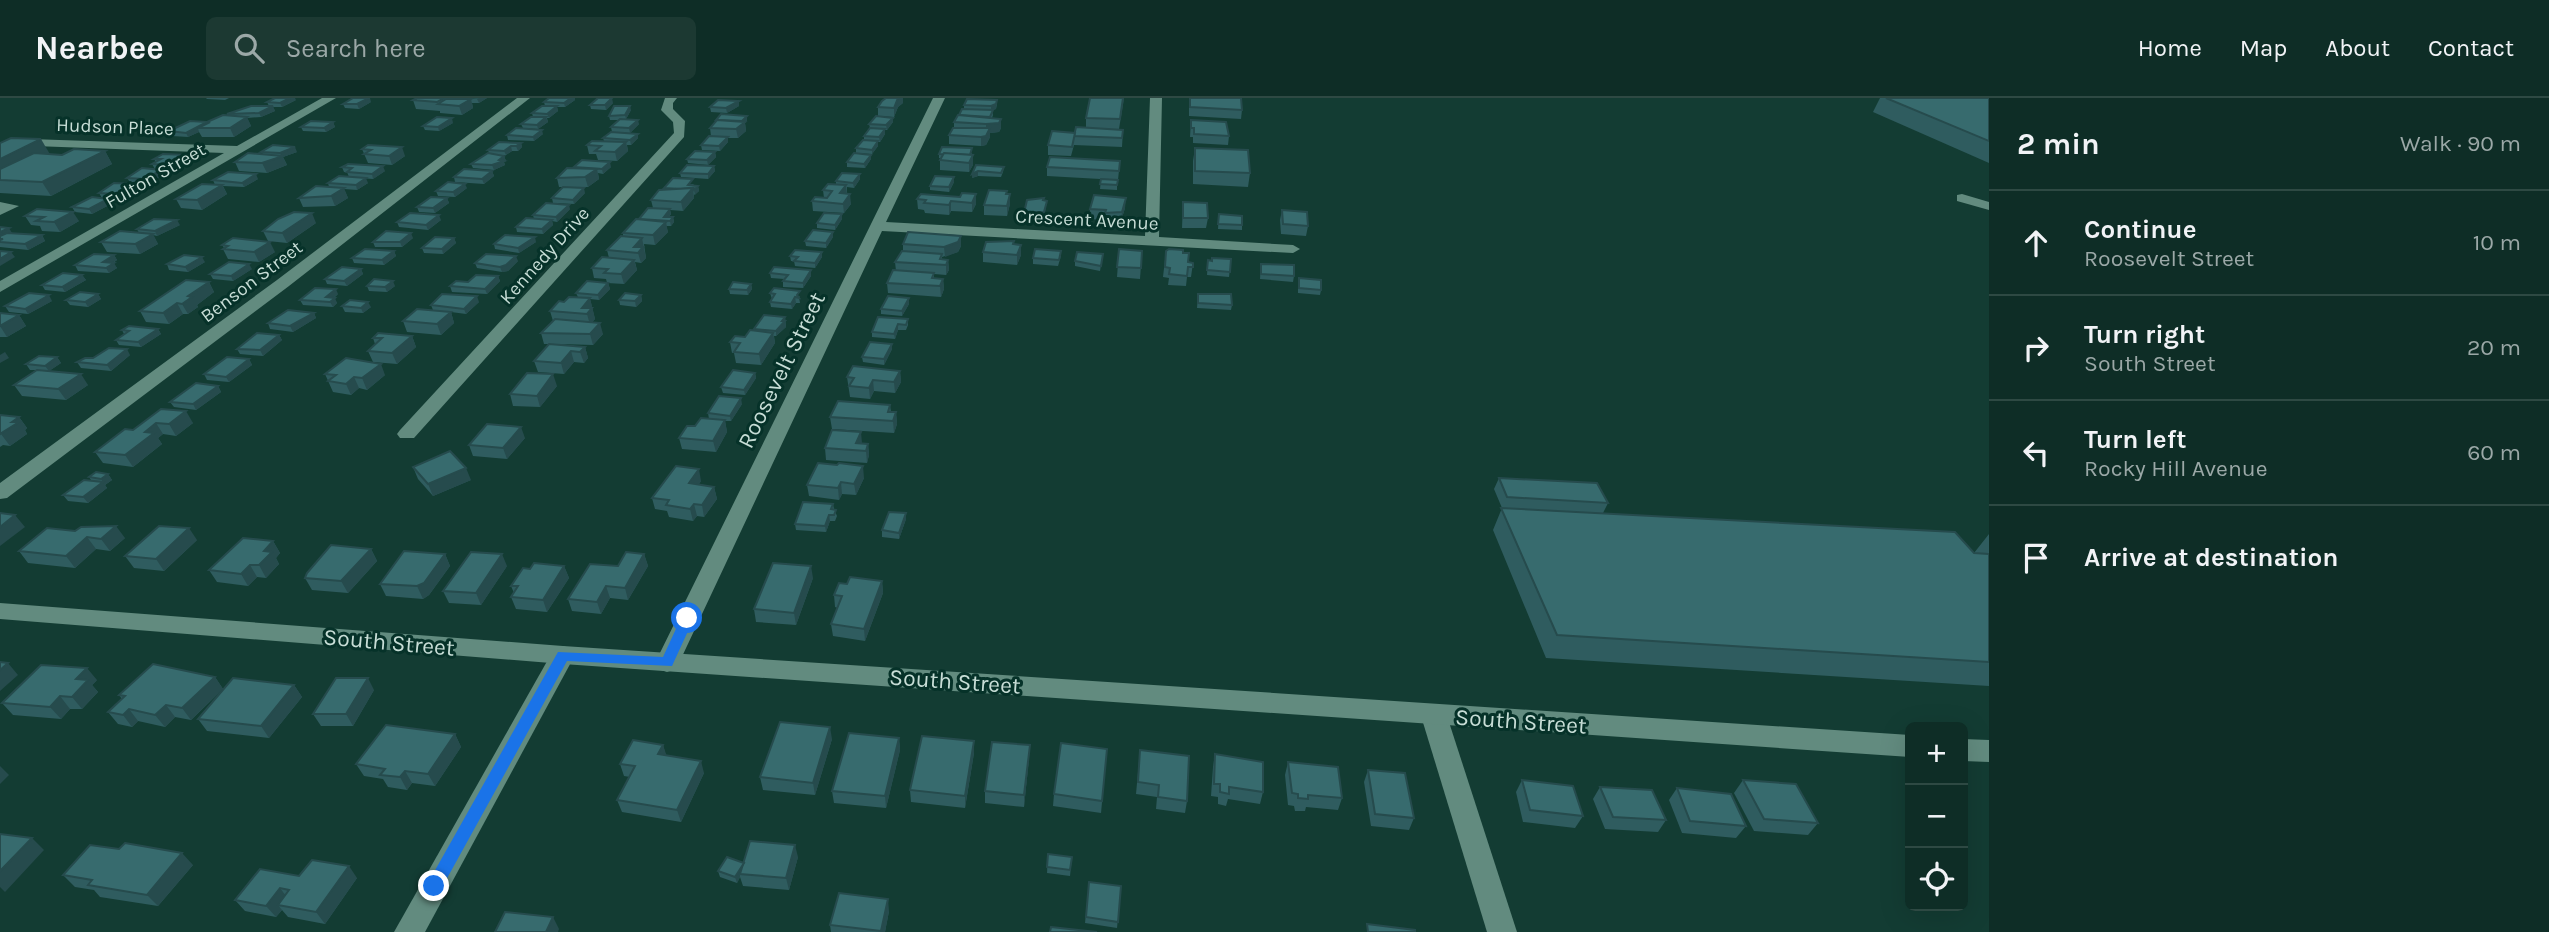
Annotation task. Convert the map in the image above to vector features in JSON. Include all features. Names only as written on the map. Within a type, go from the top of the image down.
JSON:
[{"type":"street","name":"Fulton Street","points":[[0,288],[330,98]]},
{"type":"street","name":"Benson Street","points":[[0,493],[283,283],[524,98]]},
{"type":"street","name":"Kennedy Drive","points":[[407,434],[680,134],[679,121],[667,110],[667,102],[671,98]]},
{"type":"street","name":"Roosevelt Street","points":[[667,663],[939,98]]},
{"type":"street","points":[[1152,242],[1156,98]]},
{"type":"street","name":"Hudson Place","points":[[34,142],[237,150]]},
{"type":"street","points":[[1962,198],[1989,206]]},
{"type":"street","name":"Crescent Avenue","points":[[878,226],[1293,249]]},
{"type":"street","name":"South Street","points":[[0,611],[667,663],[865,674],[1434,716],[1905,746]]},
{"type":"street","points":[[409,932],[563,655]]},
{"type":"street","points":[[1434,716],[1502,932]]},
{"type":"street","points":[[1968,750],[1989,751]]},
{"type":"lane","points":[[0,205],[14,206],[0,212]]},
{"type":"building","points":[[275,98],[290,98],[280,103],[267,102]]},
{"type":"building","points":[[353,98],[369,98],[357,104],[343,104]]},
{"type":"building","points":[[444,98],[437,102],[413,100]]},
{"type":"building","points":[[549,98],[571,98],[564,103],[544,102]]},
{"type":"building","points":[[598,98],[612,98],[605,105],[590,105]]},
{"type":"building","points":[[886,98],[898,98],[894,108],[878,107]]},
{"type":"building","points":[[1090,98],[1123,98],[1120,119],[1086,118]]},
{"type":"building","points":[[1190,98],[1241,98],[1242,110],[1190,107]]},
{"type":"building","points":[[1886,98],[1989,98],[1989,141]]},
{"type":"building","points":[[446,99],[471,99],[459,106],[438,104]]},
{"type":"building","points":[[967,99],[997,100],[996,104],[991,106],[964,105]]},
{"type":"building","points":[[718,100],[739,101],[726,108],[710,107]]},
{"type":"building","points":[[251,106],[273,106],[259,113],[227,114]]},
{"type":"building","points":[[542,106],[557,106],[547,114],[532,113]]},
{"type":"building","points":[[614,106],[630,106],[625,115],[609,116]]},
{"type":"building","points":[[962,109],[993,110],[990,117],[959,115]]},
{"type":"building","points":[[721,114],[747,116],[742,121],[716,120]]},
{"type":"building","points":[[223,115],[247,117],[230,128],[198,128],[210,122],[207,122]]},
{"type":"building","points":[[958,115],[1001,119],[999,123],[986,124],[954,122]]},
{"type":"building","points":[[876,116],[893,118],[886,125],[869,124]]},
{"type":"building","points":[[437,117],[452,118],[438,127],[423,126]]},
{"type":"building","points":[[531,117],[546,117],[537,125],[521,124]]},
{"type":"building","points":[[620,119],[638,120],[629,128],[611,127]]},
{"type":"building","points":[[717,120],[745,122],[736,129],[710,128]]},
{"type":"building","points":[[1191,120],[1226,122],[1229,136],[1194,134]]},
{"type":"building","points":[[190,121],[207,122],[186,133],[169,131]]},
{"type":"building","points":[[311,121],[333,122],[324,128],[301,127]]},
{"type":"building","points":[[1076,127],[1123,130],[1122,138],[1074,136]]},
{"type":"building","points":[[516,128],[542,130],[533,137],[507,135]]},
{"type":"building","points":[[870,128],[885,129],[879,137],[864,136]]},
{"type":"building","points":[[953,128],[990,128],[986,136],[981,137],[949,135]]},
{"type":"building","points":[[1052,131],[1075,133],[1072,147],[1048,145]]},
{"type":"building","points":[[611,132],[638,134],[630,140],[603,138]]},
{"type":"building","points":[[709,136],[728,137],[719,146],[701,145]]},
{"type":"building","points":[[11,138],[41,139],[0,159],[0,143]]},
{"type":"building","points":[[863,140],[878,141],[872,150],[856,148]]},
{"type":"building","points":[[592,141],[626,142],[615,152],[595,151],[601,146],[587,145]]},
{"type":"building","points":[[499,142],[521,143],[504,151],[488,150]]},
{"type":"building","points":[[273,145],[295,147],[280,153],[261,152]]},
{"type":"building","points":[[368,145],[402,147],[389,156],[364,154],[371,150],[362,149]]},
{"type":"building","points":[[942,147],[972,148],[970,155],[939,154]]},
{"type":"building","points":[[1195,148],[1248,150],[1250,173],[1195,171]]},
{"type":"building","points":[[74,149],[105,151],[42,182],[0,180],[0,169],[34,153],[62,155]]},
{"type":"building","points":[[695,151],[715,152],[707,160],[687,159]]},
{"type":"building","points":[[248,153],[283,156],[262,163],[235,162]]},
{"type":"building","points":[[488,153],[504,156],[499,160],[504,161],[492,165],[471,164]]},
{"type":"building","points":[[854,153],[871,155],[864,164],[847,162]]},
{"type":"building","points":[[944,153],[973,155],[969,163],[940,160]]},
{"type":"building","points":[[163,154],[188,155],[170,165],[152,164],[161,159],[154,159]]},
{"type":"building","points":[[1050,157],[1120,161],[1119,171],[1047,167]]},
{"type":"building","points":[[582,160],[610,162],[602,169],[574,167]]},
{"type":"building","points":[[348,164],[383,166],[372,174],[347,172],[352,168],[342,167]]},
{"type":"building","points":[[687,165],[714,166],[708,174],[680,173]]},
{"type":"building","points":[[976,165],[1004,167],[1001,173],[978,171],[972,174]]},
{"type":"building","points":[[142,168],[162,170],[144,179],[127,178]]},
{"type":"building","points":[[567,168],[597,169],[585,177],[557,178]]},
{"type":"building","points":[[464,169],[492,171],[482,179],[454,177]]},
{"type":"building","points":[[228,172],[256,174],[242,183],[213,180]]},
{"type":"building","points":[[842,173],[860,174],[853,183],[836,181]]},
{"type":"building","points":[[339,176],[366,178],[356,185],[328,183]]},
{"type":"building","points":[[935,176],[954,177],[949,187],[930,186]]},
{"type":"building","points":[[673,178],[693,179],[688,185],[698,186],[694,190],[664,188]]},
{"type":"building","points":[[1101,179],[1118,180],[1117,185],[1100,184]]},
{"type":"building","points":[[448,182],[465,184],[453,192],[436,191]]},
{"type":"building","points":[[114,183],[135,184],[115,194],[99,193]]},
{"type":"building","points":[[202,184],[222,185],[197,200],[176,199]]},
{"type":"building","points":[[828,184],[846,185],[840,193],[850,194],[843,204],[812,201],[815,197],[827,198],[832,191],[823,190]]},
{"type":"building","points":[[316,186],[344,188],[331,196],[299,198]]},
{"type":"building","points":[[563,187],[584,188],[573,200],[552,198]]},
{"type":"building","points":[[693,188],[681,202],[651,200],[659,190]]},
{"type":"building","points":[[989,190],[1007,191],[1006,194],[1010,194],[1007,206],[984,205]]},
{"type":"building","points":[[962,193],[976,194],[972,203],[951,201],[949,205],[924,203],[926,200],[917,199],[921,194],[960,197]]},
{"type":"building","points":[[1094,195],[1126,198],[1122,212],[1105,213],[1106,210],[1090,209]]},
{"type":"building","points":[[92,197],[108,199],[89,209],[72,207]]},
{"type":"building","points":[[431,197],[447,198],[433,208],[417,207]]},
{"type":"building","points":[[1044,198],[1043,200],[1047,201],[1044,212],[1024,213],[1027,200]]},
{"type":"building","points":[[1183,202],[1207,203],[1208,218],[1183,218]]},
{"type":"building","points":[[546,203],[569,205],[556,217],[533,215]]},
{"type":"building","points":[[648,208],[670,209],[664,217],[673,217],[670,221],[639,219]]},
{"type":"building","points":[[37,209],[73,212],[54,222],[36,221],[44,217],[25,216]]},
{"type":"building","points":[[1282,210],[1307,212],[1308,226],[1283,224]]},
{"type":"building","points":[[294,212],[312,213],[282,233],[263,231],[278,219]]},
{"type":"building","points":[[410,213],[439,215],[426,225],[397,222]]},
{"type":"building","points":[[824,213],[842,214],[835,225],[817,223]]},
{"type":"building","points":[[1219,214],[1242,216],[1242,225],[1218,224]]},
{"type":"building","points":[[526,218],[552,220],[542,229],[516,227]]},
{"type":"building","points":[[154,219],[177,220],[155,231],[137,229]]},
{"type":"building","points":[[636,219],[666,222],[653,235],[623,233]]},
{"type":"building","points":[[813,230],[833,232],[826,243],[805,241]]},
{"type":"building","points":[[120,231],[153,234],[135,244],[101,242]]},
{"type":"building","points":[[386,231],[411,233],[400,242],[373,242]]},
{"type":"building","points":[[908,232],[961,236],[958,242],[944,247],[903,244]]},
{"type":"building","points":[[7,233],[42,235],[25,244],[0,242],[3,239],[0,239],[0,236]]},
{"type":"building","points":[[505,235],[535,237],[518,248],[494,244]]},
{"type":"building","points":[[621,236],[642,238],[634,247],[643,247],[638,253],[607,250]]},
{"type":"building","points":[[435,237],[454,238],[442,249],[422,248]]},
{"type":"building","points":[[233,238],[270,242],[254,252],[223,249],[228,246],[222,245]]},
{"type":"building","points":[[1014,241],[1013,244],[1021,245],[1017,255],[983,252],[986,242]]},
{"type":"building","points":[[365,249],[394,251],[382,260],[352,258]]},
{"type":"building","points":[[1035,249],[1061,251],[1059,260],[1033,258]]},
{"type":"building","points":[[1119,249],[1142,251],[1141,268],[1117,267]]},
{"type":"building","points":[[1169,249],[1189,253],[1188,262],[1193,263],[1193,267],[1188,267],[1187,276],[1169,274],[1170,268],[1165,267],[1166,251]]},
{"type":"building","points":[[795,250],[822,252],[815,263],[794,261],[798,257],[790,256]]},
{"type":"building","points":[[0,251],[11,252],[0,259]]},
{"type":"building","points":[[902,251],[942,254],[940,259],[948,260],[946,265],[895,262]]},
{"type":"building","points":[[1077,252],[1103,254],[1101,266],[1075,261]]},
{"type":"building","points":[[94,254],[114,255],[103,262],[114,263],[106,268],[75,265]]},
{"type":"building","points":[[486,254],[516,256],[500,267],[475,263]]},
{"type":"building","points":[[184,255],[202,257],[185,267],[167,264]]},
{"type":"building","points":[[602,257],[634,260],[621,274],[604,273],[608,269],[592,268]]},
{"type":"building","points":[[1212,258],[1231,259],[1230,272],[1207,270],[1208,260],[1212,261]]},
{"type":"building","points":[[229,262],[249,264],[231,276],[210,274]]},
{"type":"building","points":[[1261,264],[1294,265],[1294,276],[1261,274]]},
{"type":"building","points":[[342,267],[361,269],[344,281],[325,279]]},
{"type":"building","points":[[774,267],[811,270],[803,283],[783,281],[788,275],[770,273]]},
{"type":"building","points":[[893,270],[934,273],[932,278],[943,279],[940,286],[887,283]]},
{"type":"building","points":[[63,273],[82,275],[62,287],[42,285]]},
{"type":"building","points":[[476,275],[498,276],[485,289],[450,286],[456,281],[468,282]]},
{"type":"building","points":[[1299,278],[1321,280],[1321,290],[1299,288]]},
{"type":"building","points":[[374,279],[393,281],[385,287],[367,286]]},
{"type":"building","points":[[186,280],[209,282],[188,296],[192,297],[182,304],[177,303],[163,313],[140,311]]},
{"type":"building","points":[[587,281],[608,283],[598,295],[576,293]]},
{"type":"building","points":[[733,282],[751,284],[747,290],[729,289]]},
{"type":"building","points":[[315,288],[336,289],[326,297],[335,298],[330,302],[300,300]]},
{"type":"building","points":[[774,288],[800,291],[797,295],[799,298],[795,297],[791,304],[770,302],[775,294],[770,293]]},
{"type":"building","points":[[80,292],[98,294],[85,302],[66,300]]},
{"type":"building","points":[[29,293],[49,295],[25,309],[5,306]]},
{"type":"building","points":[[625,293],[641,295],[635,301],[619,300]]},
{"type":"building","points":[[442,294],[477,296],[464,309],[431,305]]},
{"type":"building","points":[[1198,294],[1231,294],[1232,305],[1198,303]]},
{"type":"building","points":[[888,296],[909,298],[902,311],[881,309]]},
{"type":"building","points":[[569,297],[590,298],[582,308],[592,308],[587,314],[550,311],[559,301],[564,302]]},
{"type":"building","points":[[350,300],[368,302],[361,308],[342,306]]},
{"type":"building","points":[[417,309],[451,312],[437,324],[403,321]]},
{"type":"building","points":[[288,310],[314,313],[290,326],[268,323]]},
{"type":"building","points":[[0,313],[19,315],[0,326]]},
{"type":"building","points":[[764,315],[785,317],[782,321],[785,321],[776,331],[754,329]]},
{"type":"building","points":[[878,317],[908,319],[906,325],[898,324],[894,334],[872,332]]},
{"type":"building","points":[[555,319],[600,323],[590,334],[541,333]]},
{"type":"building","points":[[129,326],[158,329],[138,342],[116,340],[129,331],[122,330]]},
{"type":"building","points":[[750,330],[773,333],[759,354],[734,352],[740,343],[730,342],[735,336],[745,337]]},
{"type":"building","points":[[257,333],[279,335],[260,350],[237,349]]},
{"type":"building","points":[[378,333],[412,336],[392,353],[368,351],[382,338],[373,338]]},
{"type":"building","points":[[870,342],[892,344],[884,359],[862,357]]},
{"type":"building","points":[[549,344],[585,347],[580,352],[571,351],[561,363],[534,361]]},
{"type":"building","points":[[109,348],[127,349],[107,365],[77,362],[93,358]]},
{"type":"building","points":[[39,356],[57,357],[45,366],[26,364]]},
{"type":"building","points":[[227,357],[249,359],[226,377],[204,374]]},
{"type":"building","points":[[346,358],[381,364],[362,378],[354,377],[346,384],[328,381],[336,375],[325,374]]},
{"type":"building","points":[[853,366],[900,371],[894,382],[873,380],[869,388],[849,386],[854,378],[847,377]]},
{"type":"building","points":[[37,370],[81,374],[58,389],[14,385]]},
{"type":"building","points":[[733,370],[755,373],[744,390],[721,387]]},
{"type":"building","points":[[527,373],[553,374],[537,396],[510,394]]},
{"type":"building","points":[[196,383],[218,386],[193,404],[170,402]]},
{"type":"building","points":[[719,396],[741,398],[730,416],[708,413]]},
{"type":"building","points":[[838,401],[890,405],[888,412],[896,412],[893,421],[830,417]]},
{"type":"building","points":[[161,409],[186,411],[169,424],[156,423],[145,432],[154,433],[125,455],[95,452],[125,429],[133,430]]},
{"type":"building","points":[[0,415],[19,417],[12,422],[19,422],[0,434]]},
{"type":"building","points":[[701,418],[725,420],[713,441],[679,438],[687,426],[695,426]]},
{"type":"building","points":[[487,424],[521,427],[503,448],[469,445]]},
{"type":"building","points":[[832,430],[861,432],[856,443],[868,444],[866,451],[825,448]]},
{"type":"building","points":[[450,451],[466,468],[428,484],[413,467]]},
{"type":"building","points":[[818,463],[863,466],[854,484],[841,482],[838,488],[807,485]]},
{"type":"building","points":[[676,466],[699,469],[689,483],[714,487],[702,505],[694,504],[690,509],[666,505],[669,500],[652,498]]},
{"type":"building","points":[[96,472],[108,474],[101,479],[89,477]]},
{"type":"building","points":[[1499,478],[1597,483],[1608,503],[1507,497]]},
{"type":"building","points":[[84,480],[103,482],[83,497],[63,495]]},
{"type":"building","points":[[803,502],[833,504],[831,509],[836,510],[834,515],[829,515],[825,526],[795,524]]},
{"type":"building","points":[[1501,508],[1955,532],[1974,553],[1989,554],[1989,662],[1557,635]]},
{"type":"building","points":[[889,512],[906,513],[899,533],[882,530]]},
{"type":"building","points":[[0,513],[15,515],[0,527]]},
{"type":"building","points":[[116,526],[101,539],[87,537],[66,556],[19,551],[47,528],[75,531],[81,527]]},
{"type":"building","points":[[159,526],[189,528],[156,559],[125,556]]},
{"type":"building","points":[[243,538],[273,541],[264,551],[272,552],[259,565],[250,565],[241,574],[209,570]]},
{"type":"building","points":[[331,545],[371,549],[341,581],[305,578],[307,573]]},
{"type":"building","points":[[404,551],[445,554],[424,583],[417,586],[380,584]]},
{"type":"building","points":[[471,552],[502,554],[476,593],[443,591]]},
{"type":"building","points":[[626,552],[644,554],[625,588],[606,586],[597,602],[568,599],[590,564],[618,566]]},
{"type":"building","points":[[534,563],[564,566],[543,600],[511,597],[518,586],[511,586],[523,568],[530,569]]},
{"type":"building","points":[[773,563],[811,566],[794,613],[754,609]]},
{"type":"building","points":[[850,577],[882,581],[864,629],[831,624],[842,596],[834,595],[839,583],[847,584]]},
{"type":"building","points":[[0,662],[8,663],[0,670]]},
{"type":"building","points":[[153,664],[215,677],[182,708],[166,705],[155,715],[129,709],[123,715],[108,712],[125,696],[119,695]]},
{"type":"building","points":[[41,665],[87,668],[76,679],[88,680],[72,697],[60,696],[50,707],[2,703]]},
{"type":"building","points":[[233,678],[294,685],[261,726],[198,719]]},
{"type":"building","points":[[336,678],[368,678],[346,714],[313,714]]},
{"type":"building","points":[[780,722],[830,727],[813,783],[760,777]]},
{"type":"building","points":[[386,725],[455,734],[428,774],[405,771],[400,777],[380,775],[385,769],[356,764]]},
{"type":"building","points":[[849,733],[899,738],[885,796],[832,791]]},
{"type":"building","points":[[922,736],[974,741],[965,796],[910,790]]},
{"type":"building","points":[[633,740],[663,745],[658,754],[701,761],[677,810],[617,800],[635,766],[620,764]]},
{"type":"building","points":[[992,742],[1030,745],[1024,795],[985,791]]},
{"type":"building","points":[[1061,743],[1107,749],[1102,801],[1054,794]]},
{"type":"building","points":[[1140,750],[1189,756],[1187,801],[1158,797],[1159,785],[1138,782]]},
{"type":"building","points":[[1215,754],[1263,762],[1263,792],[1229,787],[1229,794],[1220,792],[1220,784],[1214,784]]},
{"type":"building","points":[[1288,762],[1338,767],[1342,798],[1308,795],[1308,799],[1298,798],[1298,794],[1292,793]]},
{"type":"building","points":[[1368,770],[1405,773],[1414,818],[1375,814]]},
{"type":"building","points":[[1522,780],[1573,786],[1583,816],[1530,810]]},
{"type":"building","points":[[1743,780],[1796,784],[1818,823],[1764,819]]},
{"type":"building","points":[[1600,787],[1652,790],[1666,820],[1613,817]]},
{"type":"building","points":[[1677,788],[1731,794],[1746,826],[1690,821]]},
{"type":"building","points":[[0,834],[32,838],[0,871]]},
{"type":"building","points":[[750,841],[795,845],[786,878],[740,874]]},
{"type":"building","points":[[125,843],[182,853],[147,895],[88,885],[92,880],[63,875],[90,845],[119,849]]},
{"type":"building","points":[[1048,854],[1072,857],[1070,870],[1047,867]]},
{"type":"building","points":[[727,857],[744,863],[735,877],[718,871]]},
{"type":"building","points":[[312,860],[349,866],[316,912],[278,905],[289,890],[280,888],[266,906],[235,900],[260,869],[299,876]]},
{"type":"building","points":[[1089,882],[1121,886],[1118,922],[1086,917]]},
{"type":"building","points":[[839,893],[888,899],[881,931],[830,925]]},
{"type":"building","points":[[505,912],[553,917],[546,932],[495,932]]},
{"type":"building","points":[[1367,924],[1415,930],[1415,932],[1368,932]]},
{"type":"building","points":[[1051,927],[1097,932],[1050,932]]},
{"type":"route","points":[[434,886],[563,655],[667,663],[687,618]]}]
